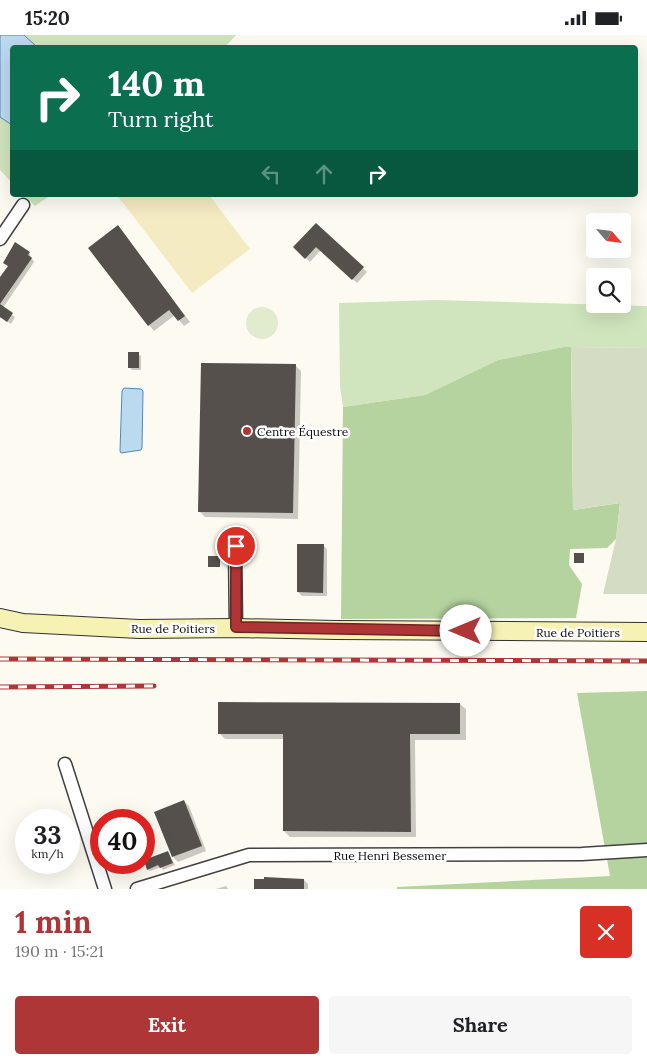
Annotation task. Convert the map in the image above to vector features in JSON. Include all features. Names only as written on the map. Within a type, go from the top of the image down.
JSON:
[{"type":"street","points":[[0,239],[23,205]]},
{"type":"street","points":[[236,546],[236,627]]},
{"type":"street","name":"Rue de Poitiers","points":[[0,618],[23,623],[130,629],[236,627],[345,630],[647,632]]},
{"type":"street","points":[[65,764],[105,889]]},
{"type":"street","name":"Rue Henri Bessemer","points":[[137,889],[249,855],[582,854],[647,850]]},
{"type":"green space","points":[[0,35],[236,35],[227,45],[10,45],[10,181],[0,170]]},
{"type":"green space","points":[[26,197],[48,197],[35,206]]},
{"type":"green space","points":[[435,300],[586,304],[586,313],[631,313],[631,306],[647,306],[647,348],[564,347],[498,360],[425,395],[343,407],[340,387],[339,303]]},
{"type":"green space","points":[[262,307],[268,308],[273,312],[277,317],[277,329],[273,334],[268,338],[262,339],[256,338],[251,334],[247,329],[246,323],[247,317],[251,312],[256,308]]},
{"type":"green space","points":[[571,347],[573,510],[620,503],[616,539],[607,548],[570,549],[569,565],[582,584],[576,618],[341,619],[343,407],[425,395],[498,360]]},
{"type":"green space","points":[[571,347],[647,348],[647,594],[603,594],[616,539],[620,503],[573,510]]},
{"type":"green space","points":[[647,691],[647,889],[397,889],[397,887],[610,876],[577,693]]},
{"type":"sand","points":[[119,197],[211,197],[250,249],[192,293]]},
{"type":"water","points":[[0,35],[24,35],[35,45],[10,45],[10,124],[0,117]]},
{"type":"water","points":[[124,388],[141,389],[143,391],[142,448],[141,450],[121,453],[122,391]]},
{"type":"building","points":[[316,223],[364,267],[352,280],[316,247],[305,259],[293,247]]},
{"type":"building","points":[[118,225],[185,316],[178,321],[169,310],[148,326],[88,248]]},
{"type":"building","points":[[15,242],[30,252],[28,255],[32,258],[0,304],[0,277],[8,266],[3,263]]},
{"type":"building","points":[[0,304],[13,313],[7,322],[0,317]]},
{"type":"building","points":[[128,352],[139,352],[139,368],[128,368]]},
{"type":"building","name":"Centre Équestre","points":[[201,363],[296,364],[293,513],[198,512]]},
{"type":"building","points":[[297,544],[324,544],[323,593],[297,592]]},
{"type":"building","points":[[574,553],[584,553],[584,563],[574,563]]},
{"type":"building","points":[[208,556],[220,556],[220,567],[208,567]]},
{"type":"building","points":[[218,702],[460,703],[460,734],[410,734],[411,832],[283,831],[283,734],[218,734]]},
{"type":"building","points":[[184,800],[202,846],[172,857],[155,812]]},
{"type":"building","points":[[168,851],[173,863],[160,868],[158,865],[155,866],[155,856]]},
{"type":"building","points":[[264,877],[304,879],[304,889],[254,889],[254,879],[264,879]]},
{"type":"railway","points":[[0,659],[647,661]]},
{"type":"railway","points":[[0,687],[154,686]]},
{"type":"place","name":"Centre Équestre","points":[[247,431]]},
{"type":"route","points":[[236,546],[236,627],[466,631]]}]
